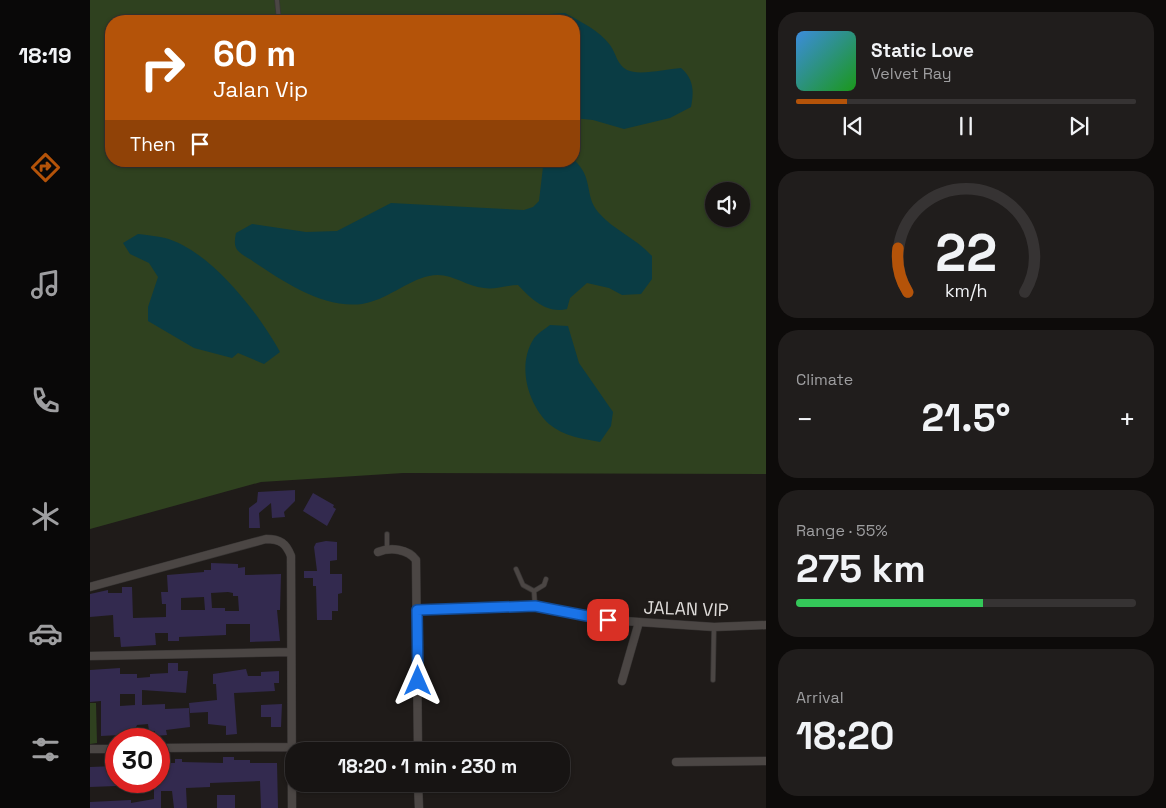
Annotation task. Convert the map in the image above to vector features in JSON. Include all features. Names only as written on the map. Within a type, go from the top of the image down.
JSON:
[{"type":"street","points":[[90,587],[216,551],[266,539],[276,539],[288,547],[290,556],[291,742]]},
{"type":"street","points":[[378,552],[387,548],[411,554],[416,560],[418,742]]},
{"type":"street","name":"JALAN VIP","points":[[417,610],[535,606],[608,620],[714,627],[766,625]]},
{"type":"street","points":[[622,681],[640,622]]},
{"type":"street","points":[[90,656],[290,652]]},
{"type":"street","points":[[170,748],[285,747]]},
{"type":"street","points":[[90,749],[105,749]]},
{"type":"street","points":[[676,762],[766,761]]},
{"type":"street","points":[[292,792],[292,808]]},
{"type":"street","points":[[418,792],[419,808]]},
{"type":"lane","points":[[277,0],[278,15]]},
{"type":"lane","points":[[387,534],[387,548]]},
{"type":"lane","points":[[516,569],[523,585],[534,591]]},
{"type":"lane","points":[[534,591],[544,585],[546,579]]},
{"type":"lane","points":[[534,591],[535,606]]},
{"type":"lane","points":[[713,680],[714,627]]},
{"type":"green space","points":[[90,0],[766,0],[766,474],[403,473],[261,482],[90,529]]},
{"type":"green space","points":[[90,703],[96,703],[97,743],[90,744]]},
{"type":"water","points":[[565,13],[568,15],[533,15]]},
{"type":"water","points":[[580,22],[606,40],[621,65],[627,70],[645,72],[681,68],[691,81],[693,96],[691,107],[670,118],[624,129],[593,120],[580,119]]},
{"type":"water","points":[[543,167],[580,167],[587,180],[591,199],[598,212],[652,256],[652,279],[641,294],[622,295],[609,288],[587,283],[570,298],[567,309],[560,310],[540,304],[518,285],[484,288],[444,275],[437,275],[421,278],[371,302],[348,304],[319,298],[291,285],[242,254],[235,246],[236,233],[252,224],[306,232],[337,231],[391,203],[524,210],[533,207],[539,201]]},
{"type":"water","points":[[138,234],[165,238],[199,255],[231,284],[259,319],[280,352],[264,364],[238,353],[232,358],[194,348],[148,321],[148,307],[158,277],[149,263],[130,254],[123,243]]},
{"type":"water","points":[[550,325],[568,326],[579,363],[613,412],[611,426],[600,442],[573,436],[549,424],[535,406],[530,395],[525,373],[528,350],[534,338]]},
{"type":"building","points":[[295,490],[295,501],[284,512],[285,517],[272,518],[271,503],[259,513],[260,528],[249,528],[249,508],[257,502],[258,492]]},
{"type":"building","points":[[313,493],[334,505],[333,507],[336,509],[327,526],[303,511]]},
{"type":"building","points":[[326,541],[337,542],[337,560],[330,561],[330,574],[342,574],[342,593],[338,594],[338,611],[332,611],[332,620],[317,620],[316,586],[313,586],[313,578],[304,578],[304,571],[317,571],[314,547],[316,543]]},
{"type":"building","points":[[211,563],[238,564],[238,568],[245,567],[245,575],[281,574],[280,610],[277,610],[280,641],[250,642],[250,624],[226,624],[226,635],[179,637],[179,641],[168,641],[168,633],[155,633],[156,645],[121,647],[120,637],[114,637],[113,615],[90,617],[90,594],[108,590],[108,593],[122,593],[122,587],[132,587],[133,618],[166,617],[166,604],[162,604],[161,592],[168,592],[167,575],[211,570]],"holes":[[[211,593],[233,593],[233,596],[238,596],[239,611],[225,611],[225,608],[212,608]],[[204,597],[205,610],[181,610],[181,598]]]},
{"type":"building","points":[[168,663],[178,663],[178,671],[188,671],[186,693],[142,690],[142,705],[165,704],[165,709],[189,708],[190,727],[170,730],[149,728],[148,724],[137,725],[136,728],[105,728],[105,736],[101,736],[101,701],[90,702],[90,670],[120,668],[120,674],[137,674],[137,678],[150,677],[150,674],[168,673]],"holes":[[[120,694],[135,694],[135,705],[120,706]]]},
{"type":"building","points":[[246,669],[248,676],[261,676],[261,672],[279,671],[279,683],[274,683],[275,691],[234,693],[237,734],[226,735],[226,726],[208,724],[208,712],[190,713],[189,703],[217,700],[216,684],[213,684],[213,674]]},
{"type":"building","points":[[282,704],[281,727],[271,727],[271,717],[261,717],[261,705]]},
{"type":"building","points":[[223,757],[234,757],[234,760],[250,760],[250,763],[277,763],[278,808],[261,808],[260,781],[210,783],[210,787],[186,788],[187,808],[174,808],[172,791],[170,791],[170,763],[175,763],[175,759],[182,759],[182,762],[223,763]]},
{"type":"building","points":[[105,766],[105,786],[90,787],[90,767]]},
{"type":"building","points":[[154,793],[161,793],[161,808],[90,808],[90,802],[131,800],[131,803],[154,799]]},
{"type":"building","points":[[217,795],[235,795],[235,808],[217,808]]},
{"type":"route","points":[[418,681],[417,610],[535,606],[608,620]]}]
